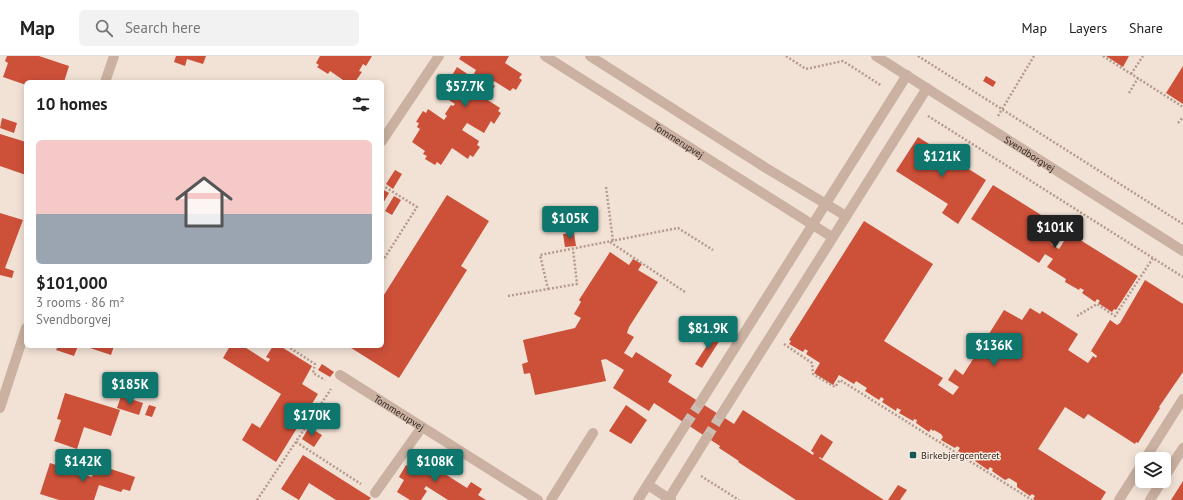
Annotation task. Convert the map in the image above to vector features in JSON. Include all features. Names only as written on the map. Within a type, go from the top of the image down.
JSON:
[{"type":"street","points":[[107,80],[114,56]]},
{"type":"street","points":[[384,138],[438,56]]},
{"type":"street","name":"Tommerupvej","points":[[545,56],[832,237]]},
{"type":"street","points":[[590,56],[826,205],[846,216]]},
{"type":"street","name":"Svendborgvej","points":[[876,56],[1183,250]]},
{"type":"street","points":[[700,403],[907,75]]},
{"type":"street","points":[[721,416],[832,237],[927,88]]},
{"type":"street","points":[[0,408],[24,334]]},
{"type":"street","name":"Tommerupvej","points":[[340,375],[538,500]]},
{"type":"street","points":[[1149,452],[1183,399]]},
{"type":"street","points":[[638,500],[686,424]]},
{"type":"street","points":[[375,493],[422,426]]},
{"type":"street","points":[[551,500],[593,433]]},
{"type":"street","points":[[648,485],[669,500],[707,437]]},
{"type":"street","points":[[1171,467],[1183,448]]},
{"type":"street","points":[[1119,500],[1135,475]]},
{"type":"street","points":[[1150,500],[1158,488]]},
{"type":"path","points":[[786,56],[806,68],[843,61],[895,94]]},
{"type":"path","points":[[918,56],[1183,224]]},
{"type":"path","points":[[991,129],[1034,56]]},
{"type":"path","points":[[1103,56],[1183,107]]},
{"type":"path","points":[[1131,74],[1143,56]]},
{"type":"path","points":[[1129,93],[1138,78]]},
{"type":"path","points":[[915,107],[1183,277]]},
{"type":"path","points":[[1178,123],[1183,117]]},
{"type":"path","points":[[384,186],[417,207],[384,259]]},
{"type":"path","points":[[606,187],[611,241]]},
{"type":"path","points":[[548,289],[540,255],[678,228],[713,250]]},
{"type":"path","points":[[611,241],[685,292]]},
{"type":"path","points":[[508,296],[577,284],[573,248]]},
{"type":"path","points":[[1077,316],[1097,304],[1115,316],[1153,258]]},
{"type":"path","points":[[772,334],[812,363],[813,374],[835,387],[840,380],[1032,500]]},
{"type":"path","points":[[290,348],[315,364],[313,373],[333,386]]},
{"type":"path","points":[[257,500],[340,375]]},
{"type":"path","points":[[296,442],[375,493]]},
{"type":"path","points":[[688,468],[739,500]]},
{"type":"building","points":[[7,56],[39,56],[69,66],[65,80],[24,80],[24,84],[3,77],[8,63],[5,61]]},
{"type":"building","points":[[176,56],[206,56],[203,64],[187,59],[185,66],[174,62]]},
{"type":"building","points":[[320,56],[372,56],[366,66],[363,64],[359,71],[362,72],[356,80],[343,80],[330,71],[328,74],[317,67],[319,65],[316,63]]},
{"type":"building","points":[[461,56],[509,56],[505,63],[522,74],[519,78],[522,80],[516,90],[513,88],[510,91],[494,81],[492,84],[495,86],[488,96],[485,94],[483,97],[500,108],[498,111],[501,113],[494,124],[491,121],[484,133],[467,123],[462,130],[479,141],[477,145],[480,147],[473,157],[470,155],[468,159],[452,148],[441,165],[437,162],[435,165],[425,159],[427,156],[423,154],[425,151],[412,142],[420,129],[417,127],[419,123],[416,122],[423,111],[426,113],[428,109],[444,120],[447,116],[445,114],[451,105],[453,106],[455,104],[438,93],[440,89],[438,88],[445,77],[447,79],[449,76],[451,77],[457,67],[472,77],[476,70],[459,59]]},
{"type":"building","points":[[1106,56],[1129,56],[1123,67]]},
{"type":"building","points":[[1183,66],[1183,104],[1166,93]]},
{"type":"building","points":[[986,76],[996,82],[993,87],[983,81]]},
{"type":"building","points":[[2,118],[17,123],[14,133],[0,128]]},
{"type":"building","points":[[0,134],[24,141],[24,174],[0,166]]},
{"type":"building","points":[[918,137],[986,180],[958,224],[942,213],[948,204],[896,171]]},
{"type":"building","points":[[395,170],[402,174],[393,189],[386,184]]},
{"type":"building","points":[[993,185],[1062,228],[1051,244],[1059,249],[1069,233],[1138,276],[1116,310],[1114,309],[1112,312],[1098,303],[1100,301],[1097,299],[1095,302],[1082,293],[1084,290],[1080,288],[1079,290],[1065,282],[1066,279],[1047,267],[1053,259],[1045,254],[1039,263],[971,219]]},
{"type":"building","points":[[384,190],[389,193],[384,202]]},
{"type":"building","points":[[447,195],[489,221],[461,266],[467,270],[399,378],[351,348],[384,348],[384,295]]},
{"type":"building","points":[[394,196],[401,200],[392,215],[385,211]]},
{"type":"building","points":[[0,213],[23,220],[5,268],[14,271],[12,278],[0,275]]},
{"type":"building","points":[[864,221],[933,264],[884,341],[943,378],[938,385],[953,395],[959,387],[948,380],[955,369],[963,375],[1004,310],[1022,320],[1030,308],[1040,314],[1042,311],[1078,334],[1068,350],[1088,363],[1093,356],[1096,358],[1097,356],[1091,351],[1110,320],[1117,325],[1120,323],[1145,280],[1183,304],[1183,372],[1159,407],[1160,408],[1138,443],[1136,442],[1135,444],[1088,414],[1084,419],[1065,407],[1038,449],[1106,492],[1101,500],[1033,499],[1035,496],[1032,494],[1030,496],[1017,487],[1017,483],[1009,478],[1005,480],[992,471],[993,469],[990,467],[988,470],[975,461],[976,458],[973,456],[971,459],[958,451],[960,448],[957,446],[955,448],[941,440],[943,437],[941,434],[931,429],[929,432],[916,423],[917,420],[914,419],[913,421],[899,413],[901,410],[897,408],[896,411],[882,402],[884,399],[881,397],[879,400],[865,391],[867,388],[856,381],[854,384],[839,375],[833,385],[814,373],[820,363],[806,354],[808,351],[805,349],[803,352],[789,344],[791,341],[789,340]]},
{"type":"building","points":[[574,233],[576,246],[565,247],[563,234]]},
{"type":"building","points":[[610,252],[629,265],[633,259],[642,264],[638,270],[658,282],[629,327],[627,333],[634,337],[624,353],[632,358],[636,352],[672,375],[668,382],[734,424],[743,410],[813,455],[814,453],[811,451],[821,434],[833,442],[822,459],[820,457],[819,458],[884,500],[796,500],[738,462],[739,461],[719,448],[720,446],[654,403],[649,411],[613,388],[624,370],[606,359],[601,360],[606,381],[535,395],[530,373],[524,374],[522,364],[528,362],[523,340],[575,328],[581,318],[574,314],[581,302],[579,300]]},
{"type":"building","points":[[715,333],[722,337],[702,368],[695,364]]},
{"type":"building","points":[[57,348],[77,348],[74,356],[56,350]]},
{"type":"building","points":[[90,348],[113,348],[111,355]]},
{"type":"building","points":[[229,348],[246,348],[268,362],[270,359],[266,357],[272,348],[283,348],[312,366],[302,384],[318,394],[276,462],[242,440],[252,423],[260,428],[281,394],[223,358]]},
{"type":"building","points":[[322,364],[334,372],[330,377],[318,370]]},
{"type":"building","points":[[65,393],[120,410],[111,436],[84,427],[77,449],[54,441],[61,420],[57,419]]},
{"type":"building","points":[[121,396],[143,403],[139,415],[117,408]]},
{"type":"building","points":[[149,405],[156,407],[152,417],[145,415]]},
{"type":"building","points":[[626,405],[647,420],[631,444],[609,431]]},
{"type":"building","points":[[309,427],[322,435],[314,447],[302,439]]},
{"type":"building","points":[[303,455],[371,498],[369,500],[336,500],[309,483],[299,500],[281,489]]},
{"type":"building","points":[[419,457],[433,467],[437,461],[449,468],[445,474],[467,488],[471,482],[482,489],[478,495],[486,500],[448,500],[426,486],[424,489],[427,491],[421,500],[410,500],[397,492],[404,480],[399,477],[406,465],[412,469]]},
{"type":"building","points":[[50,463],[92,477],[96,464],[135,477],[130,491],[123,489],[121,492],[99,485],[94,500],[59,500],[40,494]]},
{"type":"building","points":[[1183,481],[1183,500],[1171,500]]},
{"type":"building","points":[[898,485],[907,490],[900,500],[888,500]]},
{"type":"tunnel","points":[[686,424],[700,403]]},
{"type":"tunnel","points":[[707,437],[721,415]]},
{"type":"place","name":"Birkebjergcenteret","points":[[913,455]]}]
